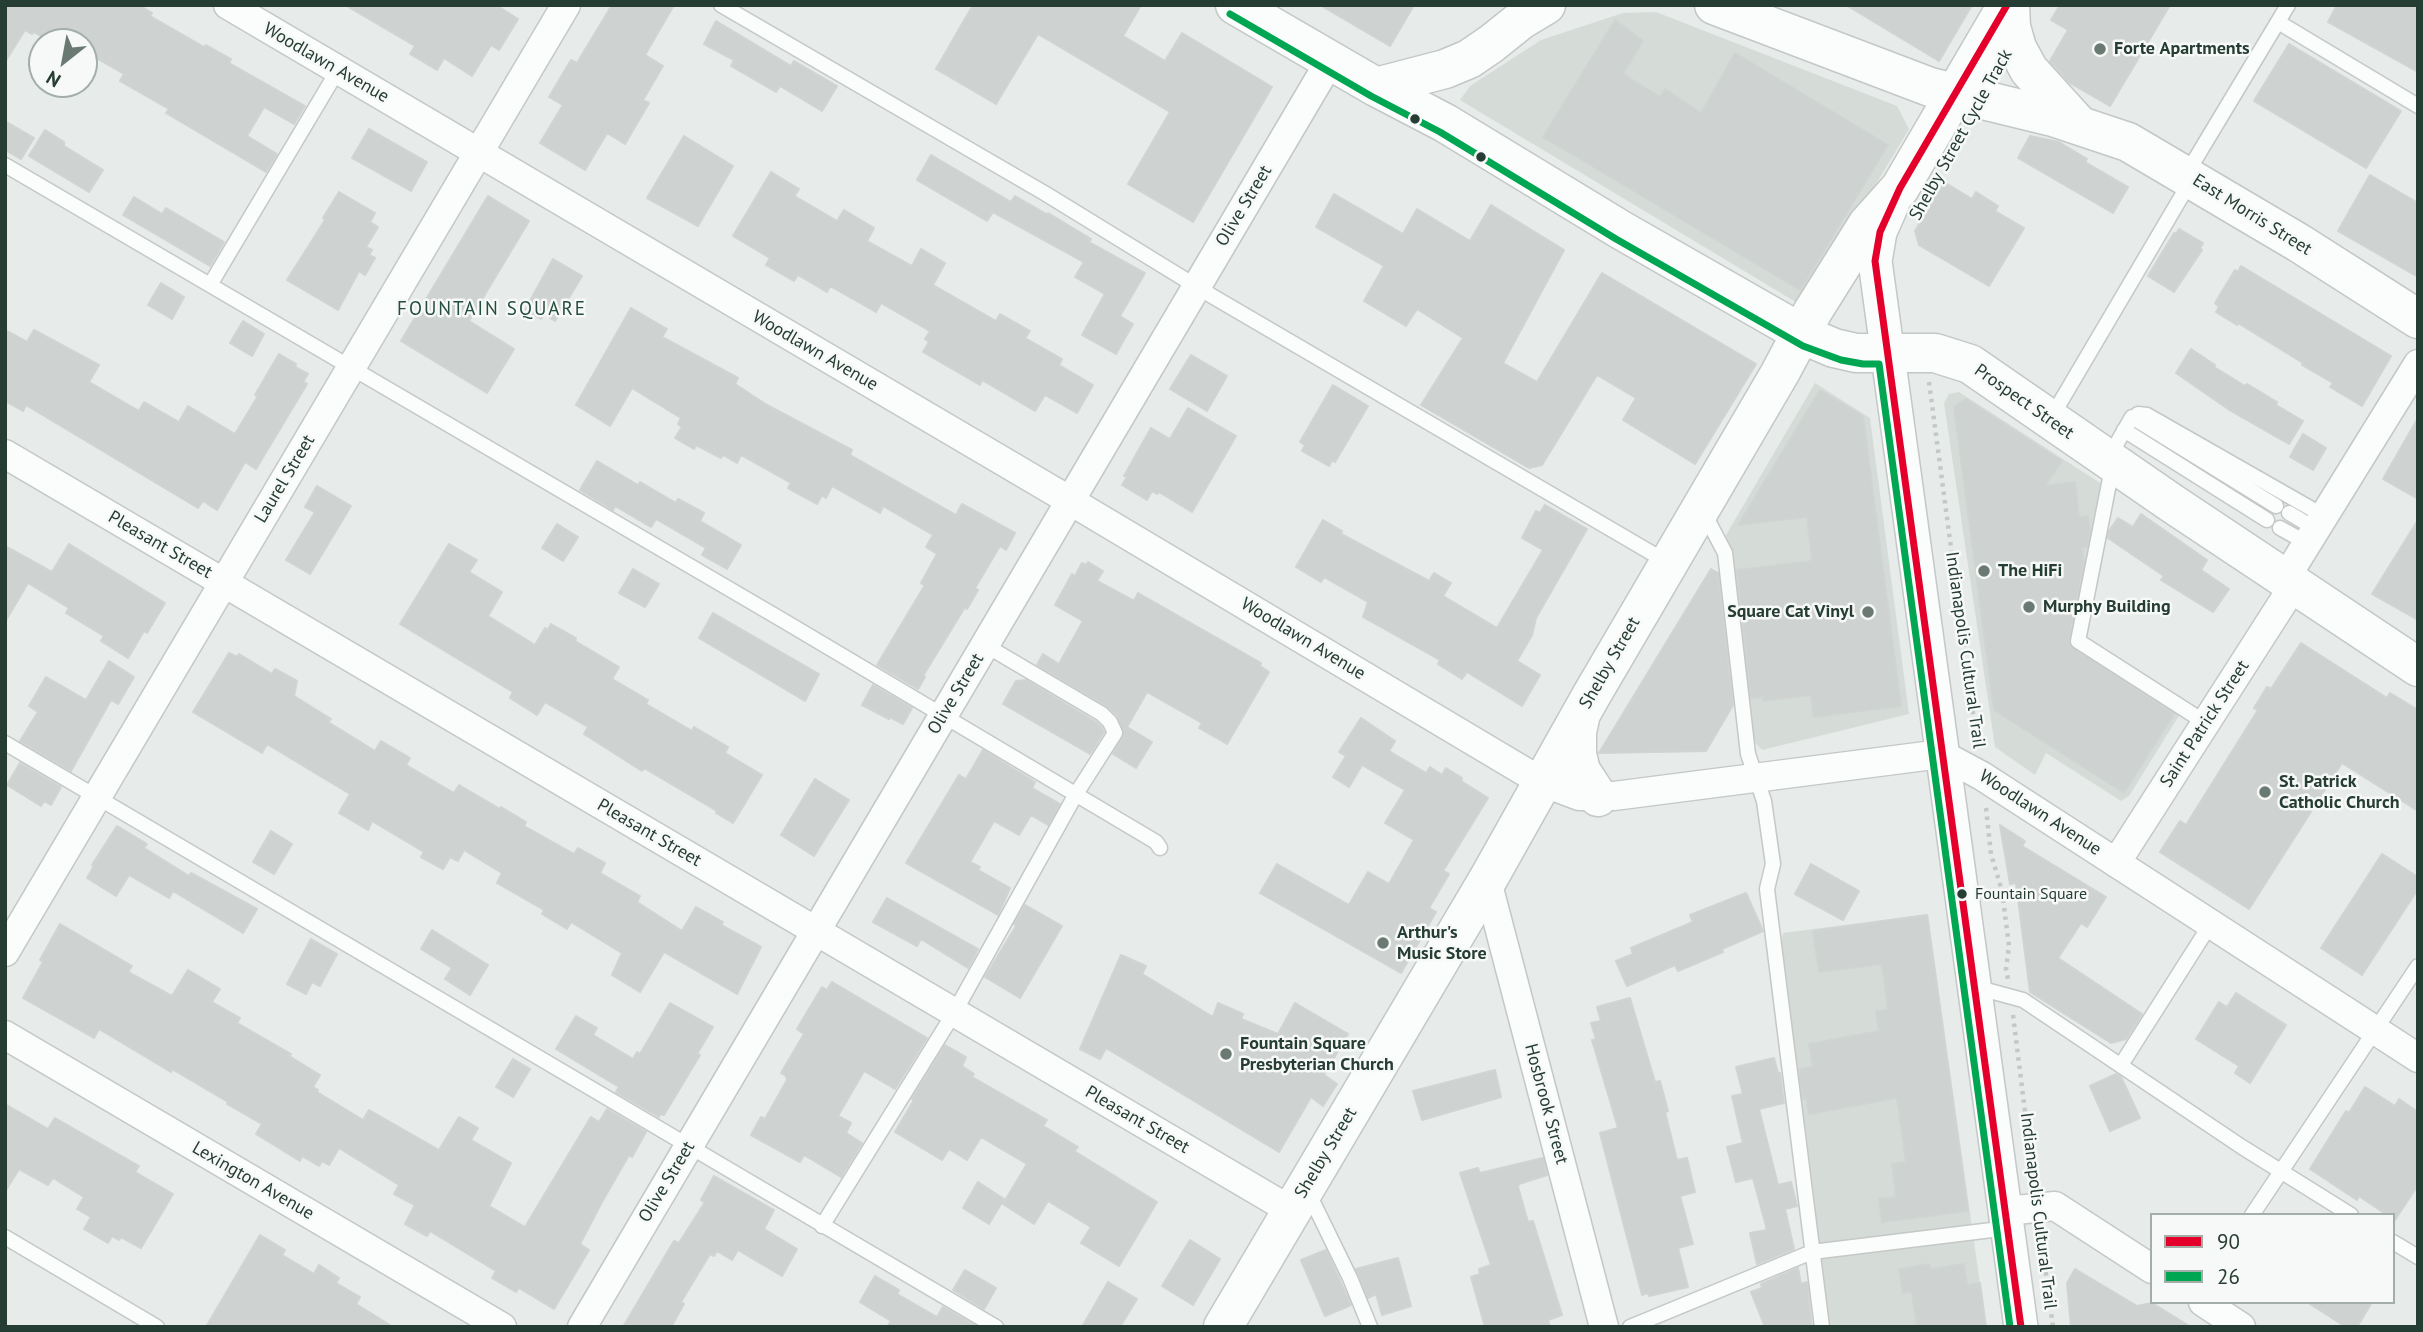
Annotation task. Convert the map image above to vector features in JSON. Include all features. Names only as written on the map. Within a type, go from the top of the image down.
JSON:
[{"type":"main road","name":"Prospect Street","points":[[1235,5],[1376,87],[1446,123],[1621,230],[1823,344],[1844,351],[1888,354],[1935,352],[1962,360],[1996,380],[2051,419],[2117,447],[2290,582],[2418,667]]},
{"type":"main road","points":[[1376,87],[1446,69],[1469,59],[1546,5]]},
{"type":"main road","name":"East Morris Street","points":[[1714,5],[1765,15],[1955,94],[2080,125],[2128,142],[2299,243],[2418,319]]},
{"type":"main road","name":"East Morris Street","points":[[2009,5],[2017,48],[2029,71],[2080,125]]},
{"type":"main road","name":"Shelby Street","points":[[1223,1327],[1487,881],[1581,713],[1780,373],[1800,332],[1867,225],[1900,188],[2009,5]]},
{"type":"main road","points":[[1581,713],[1577,732],[1577,754],[1581,771],[1598,797]]},
{"type":"street","name":"Woodlawn Avenue","points":[[228,5],[1542,782],[1579,796],[1598,797],[1941,754],[1982,776],[2418,1058]]},
{"type":"street","name":"Laurel Street","points":[[5,952],[566,5]]},
{"type":"street","name":"Olive Street","points":[[582,1327],[1330,61]]},
{"type":"street","points":[[1900,188],[1880,232],[1876,253],[1941,754],[1975,987],[2017,1215],[2021,1327]]},
{"type":"street","name":"Saint Patrick Street","points":[[2116,863],[2206,723],[2290,582],[2315,529],[2418,364]]},
{"type":"street","name":"Pleasant Street","points":[[5,454],[954,1013],[1299,1199]]},
{"type":"street","name":"Hosbrook Street","points":[[1487,881],[1604,1327]]},
{"type":"street","name":"Lexington Avenue","points":[[5,1035],[502,1327]]},
{"type":"street","points":[[2017,1215],[2055,1206],[2150,1268]]},
{"type":"street","points":[[2206,1304],[2241,1327]]},
{"type":"lane","points":[[721,5],[1046,194],[1197,287],[1668,563]]},
{"type":"lane","points":[[2051,419],[2288,5]]},
{"type":"lane","points":[[2278,22],[2418,106]]},
{"type":"lane","points":[[211,285],[338,70]]},
{"type":"lane","points":[[5,165],[1076,794],[1156,842],[1160,848]]},
{"type":"lane","points":[[2132,417],[2147,415],[2315,529]]},
{"type":"lane","points":[[2132,417],[2315,529]]},
{"type":"lane","points":[[2132,417],[2117,447],[2078,641],[2206,723]]},
{"type":"lane","points":[[2117,447],[2274,524],[2315,529]]},
{"type":"lane","points":[[1700,507],[1725,553],[1748,754],[1764,801],[1773,864],[1767,889],[1822,1327]]},
{"type":"lane","points":[[822,1226],[954,1013],[1076,794],[1115,733],[1114,727],[1102,715],[985,645]]},
{"type":"lane","points":[[5,743],[996,1327]]},
{"type":"lane","points":[[2121,1065],[2210,925]]},
{"type":"lane","points":[[2253,1213],[2418,965]]},
{"type":"lane","points":[[1975,987],[2023,1000],[2242,1147],[2348,1213]]},
{"type":"lane","points":[[1299,1199],[1350,1278],[1370,1327]]},
{"type":"lane","points":[[1630,1327],[1812,1252],[2017,1215]]},
{"type":"lane","points":[[5,1237],[157,1327]]},
{"type":"lane","points":[[2395,1243],[2418,1257]]},
{"type":"path","name":"Indianapolis Cultural Trail","points":[[1930,389],[1991,854],[2002,891],[2009,946],[2006,969],[2010,996],[2017,1215],[2053,1327]]},
{"type":"shaded area","points":[[1656,12],[1897,106],[1909,129],[1806,301],[1799,304],[1460,100],[1470,86],[1541,40],[1623,13]]},
{"type":"shaded area","points":[[1815,383],[1870,418],[1909,714],[1762,750],[1749,736],[1726,535]]},
{"type":"shaded area","name":"Murphy Building","points":[[1959,392],[2111,490],[2085,641],[2185,706],[2129,796],[2121,801],[2046,753],[2035,775],[1995,747],[1944,403],[1949,394]]},
{"type":"shaded area","points":[[1928,914],[1986,1327],[1828,1327],[1781,943],[1783,933]]},
{"type":"building","points":[[5,5],[139,5],[152,13],[150,16],[231,59],[229,63],[305,106],[294,124],[264,107],[247,136],[277,154],[266,172],[166,113],[169,109],[120,81],[124,74],[98,59],[98,28],[28,28],[5,62]]},
{"type":"building","points":[[345,5],[496,5],[518,19],[499,50],[491,45],[472,76],[444,58],[437,70],[410,54],[415,46]]},
{"type":"building","points":[[612,5],[674,5],[645,55],[663,66],[643,100],[649,103],[625,144],[607,133],[585,170],[540,143],[563,105],[549,97],[571,60],[577,63]]},
{"type":"building","points":[[973,5],[1141,5],[1123,36],[1165,61],[1182,33],[1272,87],[1193,222],[1128,184],[1170,112],[1038,34],[996,104],[936,69]]},
{"type":"building","points":[[1320,5],[1414,5],[1390,46]]},
{"type":"building","points":[[1846,5],[1972,5],[1939,61]]},
{"type":"building","name":"Forte Apartments","points":[[2060,5],[2170,5],[2110,106],[2070,83],[2050,61],[2068,30],[2051,20]]},
{"type":"building","points":[[2337,5],[2418,5],[2418,72],[2328,22]]},
{"type":"building","points":[[1615,20],[1643,41],[1623,74],[1660,97],[1665,89],[1701,113],[1735,53],[1888,145],[1800,290],[1543,137]]},
{"type":"building","points":[[716,21],[791,66],[794,61],[837,86],[822,111],[780,86],[776,92],[731,66],[734,60],[704,44]]},
{"type":"building","points":[[2289,44],[2401,111],[2366,168],[2254,101]]},
{"type":"building","points":[[5,121],[34,138],[21,159],[5,150]]},
{"type":"building","points":[[369,129],[427,162],[411,191],[352,158]]},
{"type":"building","points":[[45,130],[64,142],[64,146],[103,170],[89,192],[29,156]]},
{"type":"building","points":[[684,136],[733,166],[698,226],[647,198]]},
{"type":"building","points":[[2030,136],[2059,142],[2087,159],[2085,162],[2128,187],[2113,213],[2018,158]]},
{"type":"building","points":[[931,155],[1011,202],[1015,196],[1048,213],[1091,239],[1089,242],[1145,273],[1120,316],[1133,324],[1116,354],[1082,335],[1105,294],[1075,277],[1084,262],[993,212],[987,221],[917,180]]},
{"type":"building","points":[[771,172],[799,189],[796,197],[837,221],[844,210],[874,228],[867,241],[912,266],[921,249],[945,263],[933,285],[996,321],[1000,314],[1030,331],[1025,338],[1062,359],[1059,365],[1093,385],[1077,413],[1045,395],[1035,411],[982,380],[980,385],[923,352],[929,342],[925,339],[930,331],[881,303],[876,312],[830,286],[827,292],[798,275],[794,281],[766,265],[770,258],[733,236]]},
{"type":"building","points":[[2370,175],[2418,203],[2418,277],[2338,231]]},
{"type":"building","points":[[1944,182],[1972,199],[1976,192],[1998,206],[1995,211],[2024,228],[1989,286],[1919,245],[1915,231]]},
{"type":"building","points":[[339,192],[375,213],[370,222],[378,227],[366,247],[372,250],[369,255],[375,258],[365,275],[359,271],[338,310],[287,280],[325,220],[323,218]]},
{"type":"building","points":[[1334,194],[1403,234],[1417,209],[1470,241],[1491,205],[1564,250],[1503,363],[1537,382],[1602,273],[1756,364],[1695,464],[1623,420],[1636,398],[1597,375],[1542,465],[1529,468],[1421,405],[1463,338],[1417,309],[1406,326],[1364,301],[1384,266],[1316,227]]},
{"type":"building","points":[[488,196],[529,221],[469,321],[514,349],[487,393],[401,341]]},
{"type":"building","points":[[134,197],[162,214],[166,208],[224,242],[210,266],[123,215]]},
{"type":"building","points":[[2179,229],[2203,243],[2200,248],[2202,250],[2174,292],[2148,276]]},
{"type":"building","points":[[553,259],[582,276],[555,321],[544,314],[541,319],[525,310]]},
{"type":"building","points":[[2241,266],[2391,356],[2362,406],[2330,387],[2333,383],[2302,365],[2303,363],[2216,312],[2219,307],[2215,303],[2235,270],[2238,272]]},
{"type":"building","points":[[161,283],[184,297],[172,319],[148,305]]},
{"type":"building","points":[[631,308],[667,329],[662,337],[738,378],[735,384],[767,405],[852,450],[850,455],[956,515],[962,504],[1015,533],[1006,550],[1000,546],[975,588],[978,590],[923,676],[925,677],[918,689],[877,665],[925,585],[921,583],[937,554],[926,547],[933,535],[883,506],[880,513],[832,486],[826,498],[822,495],[817,504],[788,488],[791,483],[741,455],[737,463],[696,445],[694,449],[675,438],[682,427],[678,424],[681,418],[632,388],[610,426],[576,405]]},
{"type":"building","points":[[243,321],[264,334],[252,356],[230,343]]},
{"type":"building","points":[[5,330],[27,342],[34,330],[99,365],[89,382],[139,411],[144,402],[179,422],[188,406],[235,434],[279,354],[308,374],[303,382],[307,384],[256,469],[245,462],[217,510],[203,501],[198,508],[26,405],[23,411],[5,401]]},
{"type":"building","points":[[2191,349],[2215,365],[2214,367],[2277,402],[2276,405],[2303,421],[2289,444],[2231,411],[2176,373]]},
{"type":"building","points":[[1191,355],[1227,376],[1207,411],[1170,389]]},
{"type":"building","points":[[1333,385],[1368,406],[1335,462],[1332,460],[1329,466],[1302,451],[1305,445],[1300,442]]},
{"type":"building","points":[[1820,390],[1863,416],[1901,706],[1814,717],[1811,695],[1763,701],[1763,697],[1751,698],[1737,570],[1812,561],[1807,517],[1738,525]]},
{"type":"building","name":"Murphy Building","points":[[1966,399],[2062,461],[2045,486],[2075,482],[2079,517],[2088,516],[2090,531],[2087,547],[2082,547],[2084,563],[2070,645],[2174,714],[2124,793],[1994,710],[1954,407]]},
{"type":"building","points":[[1188,408],[1236,436],[1192,512],[1159,492],[1157,494],[1152,491],[1147,500],[1122,485],[1127,477],[1124,476],[1151,428],[1170,439]]},
{"type":"building","points":[[2418,418],[2418,499],[2383,479]]},
{"type":"building","points":[[2303,434],[2326,448],[2313,470],[2290,457]]},
{"type":"building","points":[[597,461],[638,485],[640,482],[676,503],[678,499],[704,513],[700,521],[741,545],[727,569],[702,555],[706,548],[656,519],[651,527],[615,506],[613,510],[580,490]]},
{"type":"building","points":[[317,486],[351,506],[310,574],[286,560],[315,512],[305,507]]},
{"type":"building","points":[[1545,505],[1587,529],[1536,618],[1532,635],[1517,661],[1540,675],[1522,706],[1467,672],[1462,679],[1438,664],[1440,660],[1363,617],[1368,602],[1324,577],[1321,582],[1296,567],[1323,520],[1342,531],[1341,534],[1429,581],[1434,573],[1451,583],[1443,596],[1497,628],[1543,550],[1522,538],[1536,511],[1540,513]]},
{"type":"building","points":[[2141,514],[2207,560],[2201,570],[2229,589],[2213,612],[2161,580],[2164,576],[2108,538],[2109,531],[2118,518],[2133,527]]},
{"type":"building","points":[[2418,520],[2418,620],[2372,594]]},
{"type":"building","points":[[557,524],[578,537],[563,561],[542,548]]},
{"type":"building","points":[[69,544],[165,603],[128,658],[101,641],[104,636],[66,613],[69,608],[28,583],[5,622],[5,546],[52,572]]},
{"type":"building","points":[[449,544],[477,560],[469,572],[502,592],[488,616],[535,645],[545,628],[548,630],[551,624],[576,638],[575,641],[619,667],[612,679],[648,700],[646,704],[692,731],[694,727],[728,747],[725,753],[762,775],[733,823],[584,734],[588,727],[545,702],[537,715],[510,698],[513,692],[400,624]]},
{"type":"building","points":[[1088,562],[1103,571],[1097,581],[1134,601],[1138,593],[1261,663],[1260,666],[1269,672],[1227,744],[1199,728],[1202,723],[1147,692],[1127,727],[1152,742],[1136,768],[1113,754],[1124,734],[1117,715],[1107,706],[1037,665],[1043,654],[1059,664],[1083,621],[1055,605],[1072,574],[1075,576],[1082,563],[1086,565]]},
{"type":"building","points":[[633,569],[659,584],[645,607],[619,593]]},
{"type":"building","points":[[1711,569],[1718,573],[1733,705],[1706,751],[1599,753]]},
{"type":"building","points":[[713,613],[819,674],[805,701],[699,638]]},
{"type":"building","name":"St. Patrick Catholic Church","points":[[2301,643],[2387,698],[2390,693],[2418,710],[2418,811],[2342,763],[2249,909],[2160,852],[2180,821],[2186,825],[2258,710],[2254,708],[2267,687],[2271,689]]},
{"type":"building","points":[[229,653],[237,657],[239,654],[272,674],[275,669],[297,681],[294,696],[331,719],[328,722],[375,751],[381,741],[410,758],[406,765],[454,793],[459,785],[526,822],[524,826],[574,854],[578,848],[605,863],[600,873],[640,896],[637,902],[682,931],[696,907],[723,922],[721,925],[761,947],[737,994],[664,952],[640,992],[612,975],[622,953],[571,922],[567,929],[542,914],[544,910],[497,883],[502,873],[464,850],[458,861],[450,857],[443,869],[421,857],[424,852],[372,821],[368,830],[339,813],[350,794],[267,744],[262,753],[193,712]]},
{"type":"building","points":[[109,661],[134,677],[118,704],[111,700],[71,771],[20,741],[38,712],[29,706],[46,677],[86,700]]},
{"type":"building","points":[[1026,680],[1102,728],[1104,732],[1090,754],[1003,704],[1016,681]]},
{"type":"building","points":[[873,685],[912,708],[903,724],[862,705]]},
{"type":"building","points":[[1361,718],[1395,741],[1389,751],[1426,773],[1430,767],[1442,775],[1446,768],[1488,798],[1443,871],[1449,874],[1429,908],[1436,912],[1401,973],[1260,893],[1277,864],[1349,905],[1368,872],[1389,884],[1414,840],[1385,823],[1405,790],[1362,765],[1349,787],[1333,777],[1346,756],[1339,752]]},
{"type":"building","points":[[983,750],[1035,782],[1032,788],[1060,804],[1048,825],[1031,815],[1019,835],[994,821],[970,862],[980,867],[978,870],[1010,888],[998,915],[906,863],[959,775],[966,779]]},
{"type":"building","points":[[20,763],[61,787],[51,805],[44,801],[41,806],[7,785]]},
{"type":"building","points":[[815,779],[849,800],[814,856],[781,835]]},
{"type":"building","points":[[2000,825],[2025,841],[2022,846],[2106,897],[2087,927],[2081,923],[2058,958],[2142,1014],[2126,1039],[2111,1043],[2030,992],[2016,883],[2010,884]]},
{"type":"building","points":[[117,826],[147,844],[144,848],[189,876],[191,873],[257,909],[243,933],[173,891],[169,898],[129,875],[116,896],[87,878],[94,866],[92,865]]},
{"type":"building","points":[[271,831],[292,844],[274,874],[253,862]]},
{"type":"building","points":[[2382,854],[2418,877],[2418,889],[2362,975],[2321,948]]},
{"type":"building","points":[[1811,864],[1859,891],[1843,920],[1795,894]]},
{"type":"building","points":[[1746,893],[1763,931],[1678,971],[1675,965],[1627,986],[1616,961],[1633,954],[1631,948],[1693,922],[1690,915]]},
{"type":"building","points":[[887,898],[978,949],[968,968],[921,939],[917,946],[873,922]]},
{"type":"building","points":[[1025,905],[1062,926],[1020,998],[985,977],[1016,926],[1014,924]]},
{"type":"building","points":[[1927,915],[1968,1211],[1882,1222],[1879,1199],[1896,1197],[1892,1164],[1906,1162],[1897,1098],[1809,1114],[1806,1098],[1803,1099],[1799,1069],[1813,1067],[1809,1044],[1879,1031],[1876,1011],[1888,1010],[1882,964],[1819,972],[1813,931]]},
{"type":"building","points":[[60,924],[132,966],[128,972],[172,996],[188,970],[220,989],[212,1002],[240,1018],[237,1023],[291,1054],[289,1056],[320,1075],[313,1087],[317,1092],[363,1120],[369,1110],[439,1150],[459,1117],[478,1128],[471,1140],[511,1163],[489,1206],[525,1227],[591,1117],[599,1122],[607,1109],[646,1132],[632,1157],[629,1155],[580,1244],[589,1250],[554,1309],[519,1288],[516,1292],[492,1278],[496,1271],[430,1231],[427,1236],[405,1224],[415,1205],[394,1194],[399,1185],[339,1148],[329,1165],[322,1161],[319,1166],[302,1156],[300,1161],[256,1134],[262,1124],[172,1069],[171,1072],[99,1029],[94,1038],[23,998]]},
{"type":"building","points":[[432,930],[488,965],[470,995],[445,979],[452,968],[421,949]]},
{"type":"building","points":[[311,939],[337,954],[320,986],[312,982],[306,994],[287,984]]},
{"type":"building","name":"Fountain Square Presbyterian Church","points":[[1121,955],[1146,966],[1142,974],[1213,1017],[1218,1003],[1243,1014],[1241,1019],[1278,1034],[1295,1003],[1348,1034],[1324,1075],[1337,1084],[1323,1106],[1311,1097],[1279,1152],[1106,1048],[1100,1059],[1080,1049]]},
{"type":"building","points":[[832,982],[927,1038],[895,1089],[864,1071],[838,1116],[851,1123],[846,1133],[862,1143],[841,1177],[804,1155],[800,1162],[751,1135],[761,1117],[765,1119],[787,1080],[781,1073],[804,1034],[797,1029],[822,987],[827,990]]},
{"type":"building","points":[[2236,993],[2286,1025],[2250,1083],[2235,1073],[2239,1066],[2196,1039],[2219,1002],[2227,1007]]},
{"type":"building","points":[[1630,998],[1655,1082],[1660,1081],[1677,1160],[1687,1158],[1695,1192],[1680,1196],[1693,1244],[1678,1248],[1688,1287],[1649,1296],[1648,1293],[1642,1295],[1600,1133],[1618,1128],[1592,1040],[1596,1039],[1591,1023],[1601,1021],[1597,1007]]},
{"type":"building","points":[[670,1003],[713,1027],[697,1054],[700,1055],[664,1115],[660,1114],[659,1117],[616,1092],[619,1087],[556,1049],[576,1016],[597,1028],[593,1035],[633,1059],[637,1052],[640,1054]]},
{"type":"building","points":[[945,1045],[966,1057],[962,1066],[974,1074],[972,1077],[1047,1120],[1043,1126],[1078,1147],[1074,1151],[1157,1202],[1119,1266],[1081,1243],[1091,1227],[1048,1201],[1034,1224],[1003,1204],[1027,1164],[981,1137],[967,1160],[949,1149],[942,1160],[895,1132]]},
{"type":"building","points":[[1774,1058],[1780,1073],[1784,1103],[1759,1109],[1778,1185],[1791,1182],[1797,1206],[1785,1209],[1794,1249],[1757,1264],[1750,1233],[1767,1230],[1753,1178],[1736,1182],[1727,1147],[1743,1143],[1732,1096],[1743,1094],[1736,1067]]},
{"type":"building","points":[[513,1059],[530,1069],[513,1097],[496,1087]]},
{"type":"building","points":[[1495,1070],[1501,1097],[1422,1120],[1413,1091]]},
{"type":"building","points":[[2116,1074],[2121,1077],[2140,1118],[2110,1131],[2090,1086]]},
{"type":"building","points":[[2365,1087],[2395,1106],[2399,1099],[2418,1112],[2418,1185],[2395,1220],[2395,1213],[2384,1213],[2359,1196],[2357,1200],[2310,1169],[2346,1111],[2349,1113]]},
{"type":"building","points":[[5,1104],[48,1129],[55,1118],[139,1166],[135,1172],[173,1194],[141,1248],[121,1237],[119,1240],[112,1236],[108,1243],[84,1229],[91,1217],[77,1209],[84,1197],[53,1178],[48,1185],[19,1169],[5,1192]]},
{"type":"building","points":[[1543,1158],[1547,1175],[1519,1184],[1518,1187],[1528,1222],[1533,1221],[1562,1315],[1548,1320],[1550,1327],[1485,1327],[1471,1277],[1480,1274],[1479,1269],[1491,1265],[1460,1173],[1478,1168],[1480,1173]]},
{"type":"building","points":[[714,1176],[774,1210],[764,1229],[797,1249],[782,1276],[738,1250],[732,1260],[717,1251],[714,1256],[710,1254],[681,1302],[684,1304],[671,1327],[623,1327],[674,1241],[679,1243],[705,1202],[701,1200]]},
{"type":"building","points":[[978,1182],[1004,1199],[989,1224],[963,1208]]},
{"type":"building","points":[[260,1235],[285,1250],[282,1255],[314,1274],[319,1265],[339,1278],[336,1283],[360,1297],[356,1304],[393,1327],[206,1327]]},
{"type":"building","points":[[1190,1240],[1220,1259],[1193,1305],[1162,1286]]},
{"type":"building","points":[[1326,1250],[1351,1305],[1325,1316],[1301,1260]]},
{"type":"building","points":[[1398,1258],[1411,1306],[1382,1315],[1376,1294],[1368,1298],[1356,1269]]},
{"type":"building","points":[[1929,1264],[1930,1269],[1964,1264],[1967,1285],[1980,1283],[1986,1327],[1917,1327],[1912,1292],[1903,1293],[1899,1269]]},
{"type":"building","points":[[1798,1268],[1801,1284],[1807,1282],[1812,1327],[1765,1327],[1751,1292],[1762,1288],[1761,1284]]},
{"type":"building","points":[[2075,1269],[2137,1306],[2154,1304],[2191,1327],[2071,1327],[2067,1283]]},
{"type":"building","points":[[965,1270],[996,1288],[984,1309],[953,1290]]},
{"type":"building","points":[[875,1276],[899,1290],[897,1294],[937,1317],[943,1307],[974,1325],[887,1327],[891,1321],[860,1302]]},
{"type":"building","points":[[1108,1282],[1137,1299],[1120,1327],[1082,1327]]},
{"type":"building","points":[[2310,1304],[2371,1304],[2357,1327],[2346,1327]]},
{"type":"transit line","name":"90","points":[[2007,5],[1900,188],[1880,232],[1875,261],[2021,1327]]},
{"type":"transit line","name":"26","points":[[1230,14],[1371,96],[1440,132],[1616,239],[1803,346],[1841,360],[1879,364],[2010,1327]]},
{"type":"place","name":"Forte Apartments","points":[[2100,49]]},
{"type":"place","name":"The HiFi","points":[[1984,571]]},
{"type":"place","name":"Murphy Building","points":[[2029,607]]},
{"type":"place","name":"Square Cat Vinyl","points":[[1868,612]]},
{"type":"place","name":"St. Patrick Catholic Church","points":[[2265,792]]},
{"type":"place","name":"Fountain Square","points":[[1962,894]]},
{"type":"place","name":"Arthur's Music Store","points":[[1383,943]]},
{"type":"place","name":"Fountain Square Presbyterian Church","points":[[1226,1054]]},
{"type":"district","name":"FOUNTAIN SQUARE","points":[[492,310]]}]
